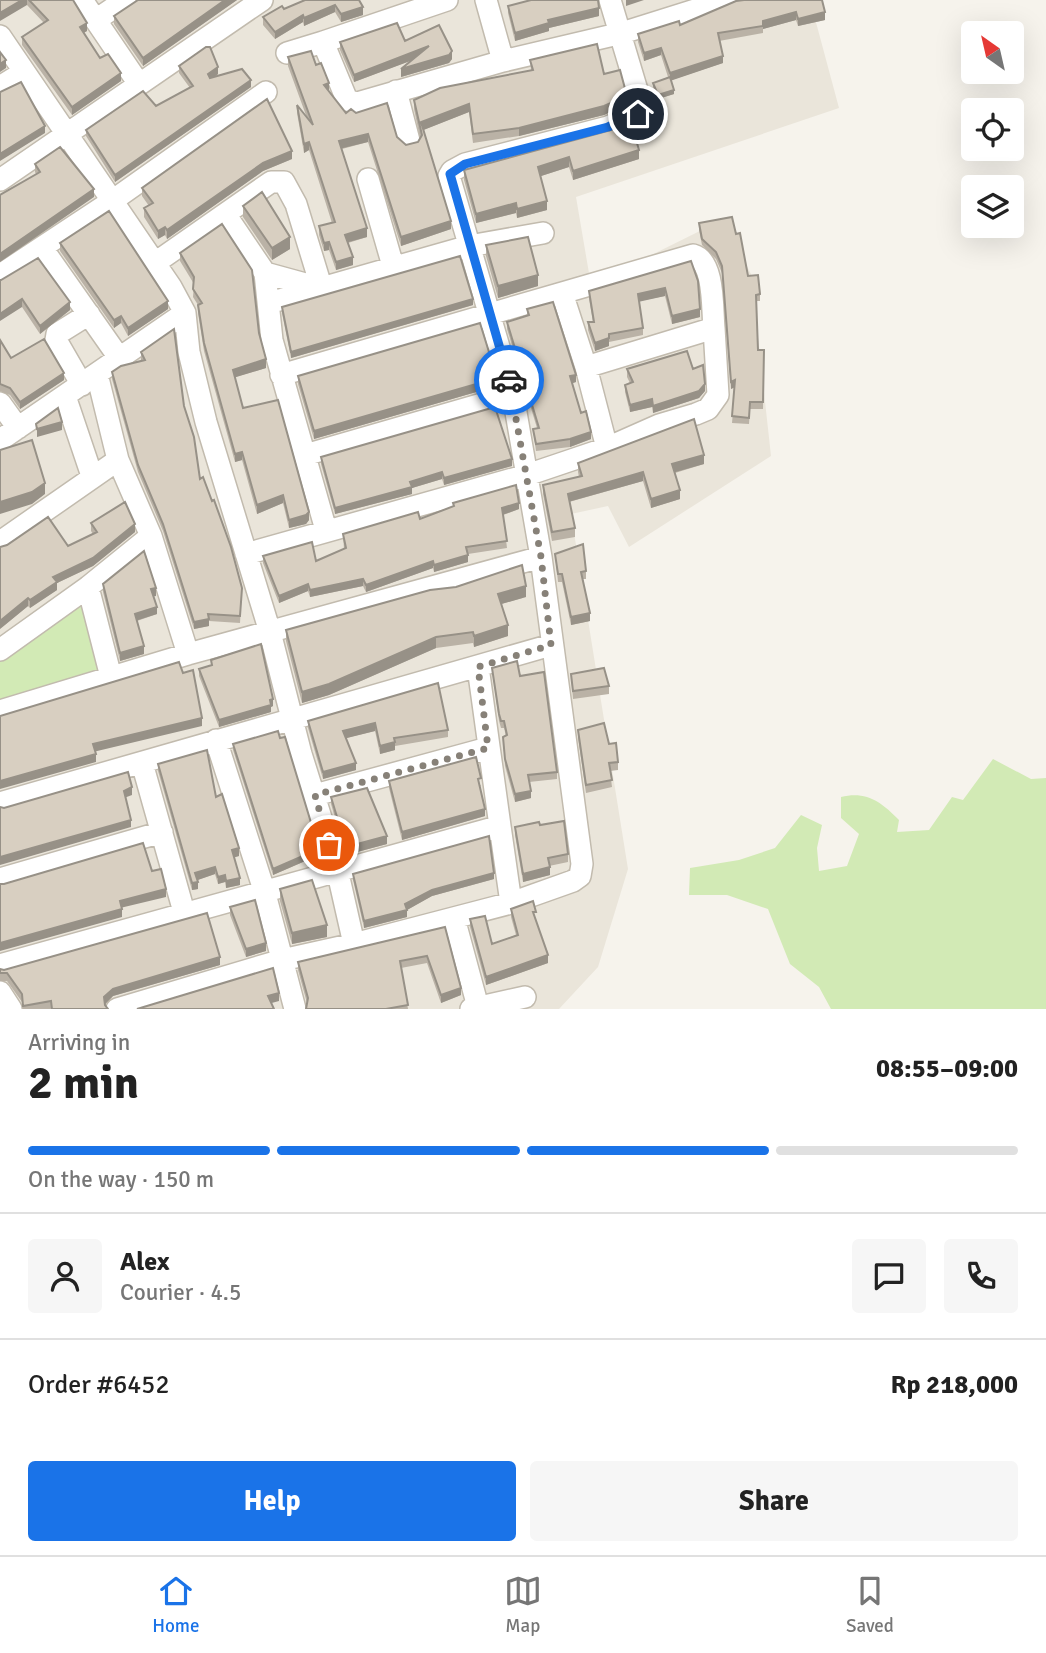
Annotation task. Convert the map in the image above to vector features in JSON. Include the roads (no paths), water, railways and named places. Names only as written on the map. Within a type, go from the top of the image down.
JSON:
[{"type":"street","points":[[82,0],[139,84]]},
{"type":"street","points":[[96,20],[125,0]]},
{"type":"street","points":[[0,180],[262,0]]},
{"type":"street","points":[[287,53],[447,0]]},
{"type":"street","points":[[486,0],[503,61]]},
{"type":"street","points":[[117,1009],[282,960],[511,903],[573,881],[582,870],[541,557],[513,394],[449,176],[452,171],[481,159],[608,127],[638,114],[641,107],[622,33],[610,0]]},
{"type":"street","points":[[323,42],[347,100],[357,103],[503,61],[622,33],[727,0]]},
{"type":"street","points":[[0,36],[69,134],[185,313],[189,352],[206,422],[270,632],[292,720],[337,869],[354,944]]},
{"type":"street","points":[[0,87],[24,72]]},
{"type":"street","points":[[0,275],[113,201],[266,92]]},
{"type":"street","points":[[396,92],[409,141]]},
{"type":"street","points":[[368,179],[393,266]]},
{"type":"street","points":[[155,263],[271,182],[284,182],[296,204],[318,287]]},
{"type":"street","points":[[225,214],[265,273],[269,322],[281,375],[326,530]]},
{"type":"street","points":[[269,303],[469,246],[543,233]]},
{"type":"street","points":[[42,248],[120,359]]},
{"type":"street","points":[[246,554],[527,475],[607,448],[659,425],[696,414],[714,402],[718,385],[709,279],[704,262],[693,255],[281,375]]},
{"type":"street","points":[[265,273],[318,287]]},
{"type":"street","points":[[562,293],[586,367],[607,448]]},
{"type":"street","points":[[0,403],[9,434],[185,313]]},
{"type":"street","points":[[89,314],[57,334],[56,340],[118,460],[151,536],[188,654]]},
{"type":"street","points":[[586,367],[714,328]]},
{"type":"street","points":[[81,385],[92,476]]},
{"type":"street","points":[[305,455],[513,394]]},
{"type":"street","points":[[0,542],[118,460]]},
{"type":"street","points":[[0,650],[88,587],[151,536]]},
{"type":"street","points":[[0,710],[188,654],[541,557]]},
{"type":"street","points":[[88,587],[111,677]]},
{"type":"street","points":[[0,803],[551,645]]},
{"type":"street","points":[[478,667],[511,903]]},
{"type":"street","points":[[216,740],[264,890],[295,1009]]},
{"type":"street","points":[[315,795],[488,748]]},
{"type":"street","points":[[142,763],[184,912]]},
{"type":"street","points":[[0,965],[337,869],[500,826]]},
{"type":"street","points":[[0,879],[162,832]]},
{"type":"street","points":[[453,919],[474,1008],[525,997]]},
{"type":"street","points":[[0,992],[11,1009]]}]
